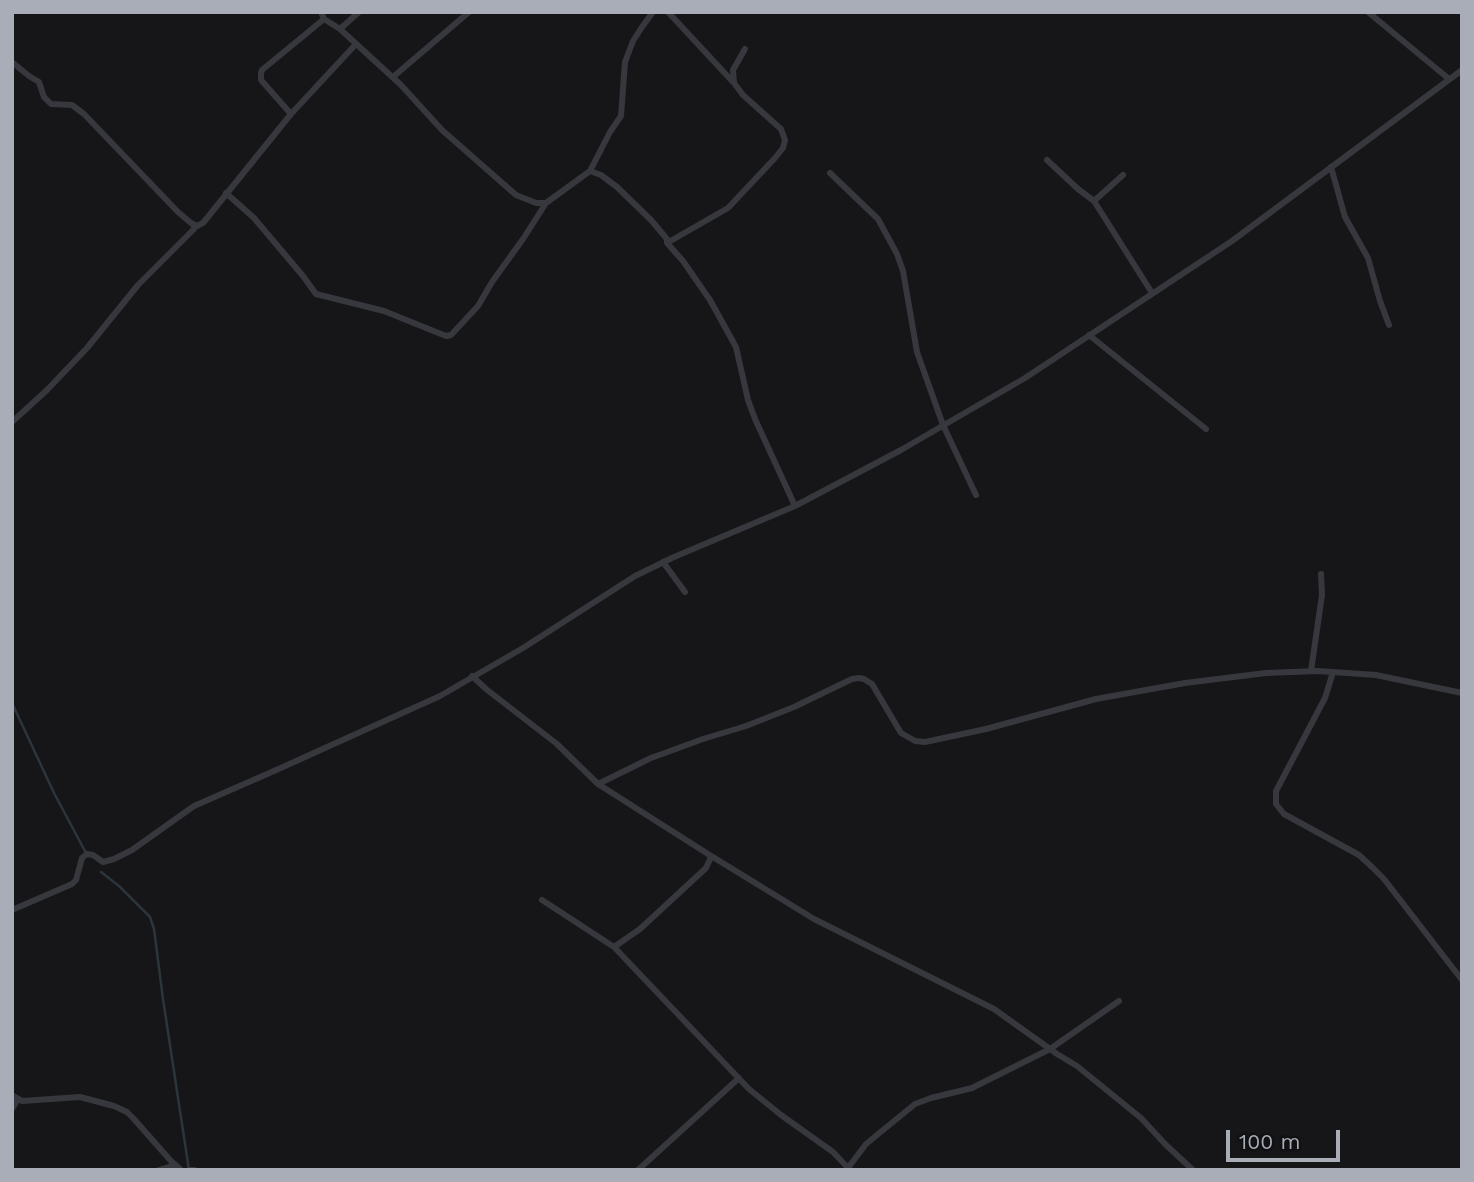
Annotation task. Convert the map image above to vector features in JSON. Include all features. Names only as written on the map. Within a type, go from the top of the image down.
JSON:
[{"type":"street","points":[[340,29],[359,12]]},
{"type":"street","points":[[393,77],[469,12]]},
{"type":"street","points":[[226,193],[254,218],[316,294],[384,311],[446,336],[451,335],[478,306],[546,203],[590,171],[621,116],[625,62],[633,41],[653,12]]},
{"type":"street","points":[[667,243],[728,208],[775,158],[783,148],[785,140],[781,129],[743,94],[668,12]]},
{"type":"street","points":[[1368,12],[1449,79]]},
{"type":"street","points":[[291,114],[261,80],[262,69],[323,16],[393,77],[442,130],[505,186],[531,202],[546,203]]},
{"type":"street","points":[[12,62],[39,82],[44,97],[51,104],[72,105],[84,114],[170,204],[194,225],[200,225],[291,114],[356,44]]},
{"type":"street","points":[[734,83],[733,70],[745,49]]},
{"type":"street","points":[[12,910],[72,884],[76,880],[81,860],[87,854],[103,862],[114,859],[132,850],[194,806],[440,696],[523,648],[635,576],[795,506],[862,472],[1025,378],[1242,234],[1462,69]]},
{"type":"street","points":[[1047,160],[1094,201],[1152,293]]},
{"type":"street","points":[[1331,167],[1345,217],[1368,258],[1389,325]]},
{"type":"street","points":[[590,171],[601,175],[627,195],[651,219],[710,300],[736,347],[755,419],[795,506]]},
{"type":"street","points":[[830,173],[878,219],[897,254],[903,271],[917,352],[943,425],[976,495]]},
{"type":"street","points":[[1094,201],[1123,175]]},
{"type":"street","points":[[12,422],[87,348],[138,285],[194,229],[194,225]]},
{"type":"street","points":[[1089,335],[1206,429]]},
{"type":"street","points":[[663,562],[685,592]]},
{"type":"street","points":[[1311,671],[1322,595],[1321,574]]},
{"type":"street","points":[[598,784],[651,758],[703,738],[746,726],[859,678],[873,684],[901,733],[915,741],[925,742],[986,729],[1096,699],[1185,682],[1266,673],[1311,671],[1376,675],[1462,693]]},
{"type":"street","points":[[1333,672],[1325,698],[1276,791],[1276,804],[1284,814],[1359,855],[1373,868],[1462,981]]},
{"type":"street","points":[[472,676],[557,744],[598,784],[814,919],[994,1009],[1077,1066],[1131,1110],[1193,1170]]},
{"type":"street","points":[[614,947],[640,929],[706,868],[711,856],[708,854]]},
{"type":"street","points":[[542,900],[614,947],[759,1098],[834,1152],[849,1169],[866,1144],[915,1104],[972,1088],[1050,1049],[1119,1001]]},
{"type":"street","points":[[638,1170],[739,1078]]},
{"type":"street","points":[[12,1109],[15,1097],[22,1101],[80,1097],[114,1106],[127,1112],[178,1167]]},
{"type":"street","points":[[159,1170],[178,1167]]},
{"type":"waterway","points":[[12,703],[54,793],[86,853]]},
{"type":"waterway","points":[[101,872],[150,917],[154,929],[189,1170]]}]
